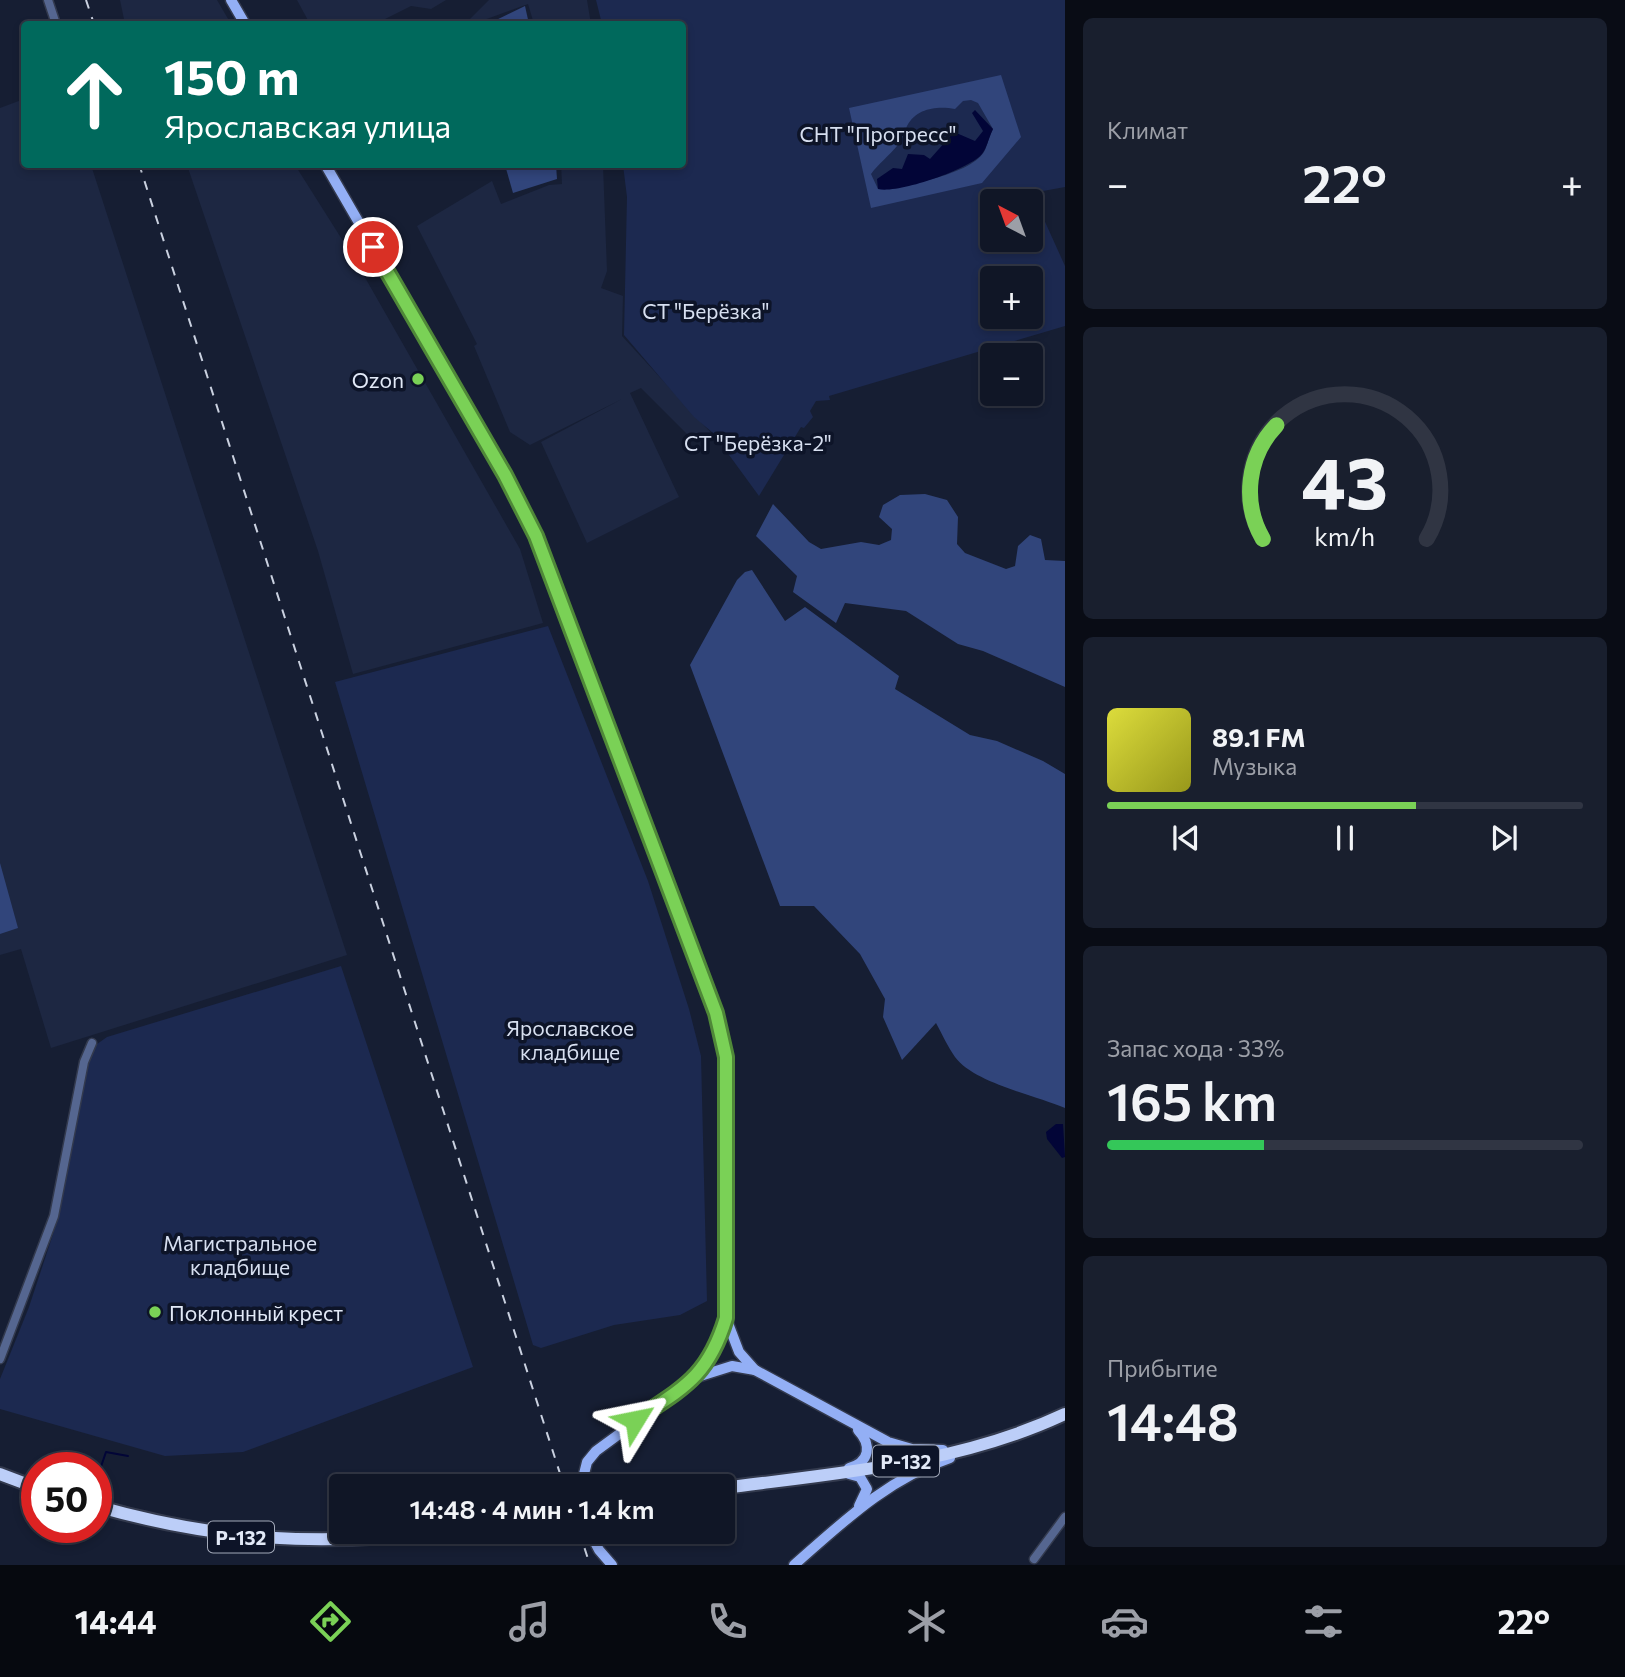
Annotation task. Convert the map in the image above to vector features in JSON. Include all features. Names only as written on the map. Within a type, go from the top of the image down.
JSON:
[{"type":"highway","name":"Р-132","points":[[735,1486],[820,1475],[991,1445],[1065,1414]]},
{"type":"highway","points":[[0,1474],[21,1482]]},
{"type":"highway","name":"Р-132","points":[[112,1510],[225,1535],[277,1540],[329,1540]]},
{"type":"main road","points":[[231,0],[243,21]]},
{"type":"main road","points":[[327,168],[505,475],[536,536],[716,1013],[726,1057],[726,1318],[712,1356],[697,1377],[596,1451],[587,1462],[584,1474]]},
{"type":"main road","points":[[726,1318],[739,1352],[755,1370],[855,1427],[912,1449],[936,1451],[991,1445]]},
{"type":"main road","points":[[697,1377],[733,1366],[755,1370]]},
{"type":"main road","points":[[820,1475],[855,1466],[866,1457],[866,1441],[855,1427]]},
{"type":"main road","points":[[794,1565],[857,1510],[916,1470],[991,1445]]},
{"type":"main road","points":[[820,1475],[860,1477],[867,1489],[857,1510]]},
{"type":"main road","points":[[596,1544],[612,1565]]},
{"type":"street","points":[[48,0],[55,21]]},
{"type":"street","points":[[0,1359],[54,1216],[84,1062],[92,1043]]},
{"type":"street","points":[[1034,1559],[1065,1517]]},
{"type":"shaded area","points":[[120,0],[217,0],[229,21],[124,21]]},
{"type":"shaded area","points":[[297,0],[446,0],[431,9],[411,6],[381,21],[308,21]]},
{"type":"shaded area","points":[[489,0],[587,0],[590,21],[533,21],[528,4],[481,21],[470,19]]},
{"type":"shaded area","points":[[21,100],[21,168],[92,168],[347,955],[51,1048],[21,949],[0,955],[0,108]]},
{"type":"shaded area","points":[[975,110],[993,129],[984,152],[975,160],[917,184],[888,190],[878,189],[877,179],[893,168],[902,169],[908,154],[924,155],[930,159],[954,132],[975,141],[983,131],[972,113]]},
{"type":"shaded area","points":[[188,168],[297,168],[355,260],[520,549],[543,623],[353,674],[318,551]]},
{"type":"shaded area","points":[[561,168],[603,168],[607,271],[601,288],[623,296],[622,336],[712,434],[705,442],[691,438],[641,388],[630,393],[679,497],[587,543],[541,442],[622,399],[530,445],[510,432],[474,346],[477,344],[417,226],[492,181],[501,204],[549,185],[562,184]]},
{"type":"shaded area","points":[[1056,1124],[1063,1124],[1065,1157],[1062,1158],[1047,1139],[1046,1132]]},
{"type":"green space","points":[[596,0],[1065,0],[1065,187],[1043,191],[980,189],[980,252],[1043,252],[1043,217],[1065,266],[1065,326],[1008,343],[980,343],[980,351],[829,396],[830,400],[816,401],[810,411],[813,417],[804,428],[801,427],[759,496],[713,433],[694,417],[624,335],[627,197],[623,168],[686,168],[686,21],[601,21]]},
{"type":"green space","points":[[525,6],[528,21],[494,21]]},
{"type":"green space","name":"СНТ \"Прогресс\"","points":[[1001,75],[1021,137],[982,183],[871,208],[849,108]],"holes":[[[963,101],[978,103],[993,129],[985,150],[978,158],[967,166],[937,178],[878,189],[871,174],[899,144],[907,126],[916,115],[935,108],[955,109]]]},
{"type":"green space","points":[[506,168],[556,168],[557,179],[513,193]]},
{"type":"green space","points":[[925,494],[947,500],[958,517],[957,544],[965,553],[1006,569],[1015,566],[1018,546],[1030,535],[1041,539],[1045,560],[1065,561],[1065,687],[983,651],[958,644],[906,611],[845,603],[836,623],[793,592],[797,576],[756,536],[773,504],[809,542],[821,549],[861,542],[879,545],[891,540],[892,529],[879,517],[883,505],[900,495]]},
{"type":"green space","points":[[752,570],[785,621],[805,607],[899,676],[895,689],[970,735],[997,741],[1065,774],[1065,1108],[976,1074],[955,1057],[936,1023],[902,1060],[883,1017],[885,999],[860,954],[814,906],[780,906],[690,665],[737,580],[745,572]]},
{"type":"green space","name":"Ярославское кладбище","points":[[548,626],[648,881],[689,1009],[701,1056],[707,1301],[680,1315],[614,1325],[541,1348],[533,1345],[335,682]]},
{"type":"green space","points":[[0,863],[18,928],[0,934]]},
{"type":"green space","name":"Магистральное кладбище","points":[[341,966],[473,1367],[243,1452],[165,1456],[0,1409],[0,1379],[29,1307],[56,1225],[90,1049],[107,1037]]},
{"type":"waterway","points":[[112,1453],[128,1456]]},
{"type":"railway","points":[[86,0],[93,21]]},
{"type":"railway","points":[[140,168],[560,1474]]},
{"type":"railway","points":[[583,1544],[590,1565]]},
{"type":"place","name":"Ozon","points":[[418,379]]},
{"type":"place","name":"Поклонный крест","points":[[155,1312]]},
{"type":"route","points":[[373,247],[505,475],[536,536],[716,1013],[726,1057],[726,1318],[712,1356],[697,1377],[635,1420]]},
{"type":"park label","name":"СТ \"Берёзка\"","points":[[706,310]]},
{"type":"park label","name":"СТ \"Берёзка-2\"","points":[[758,442]]}]
